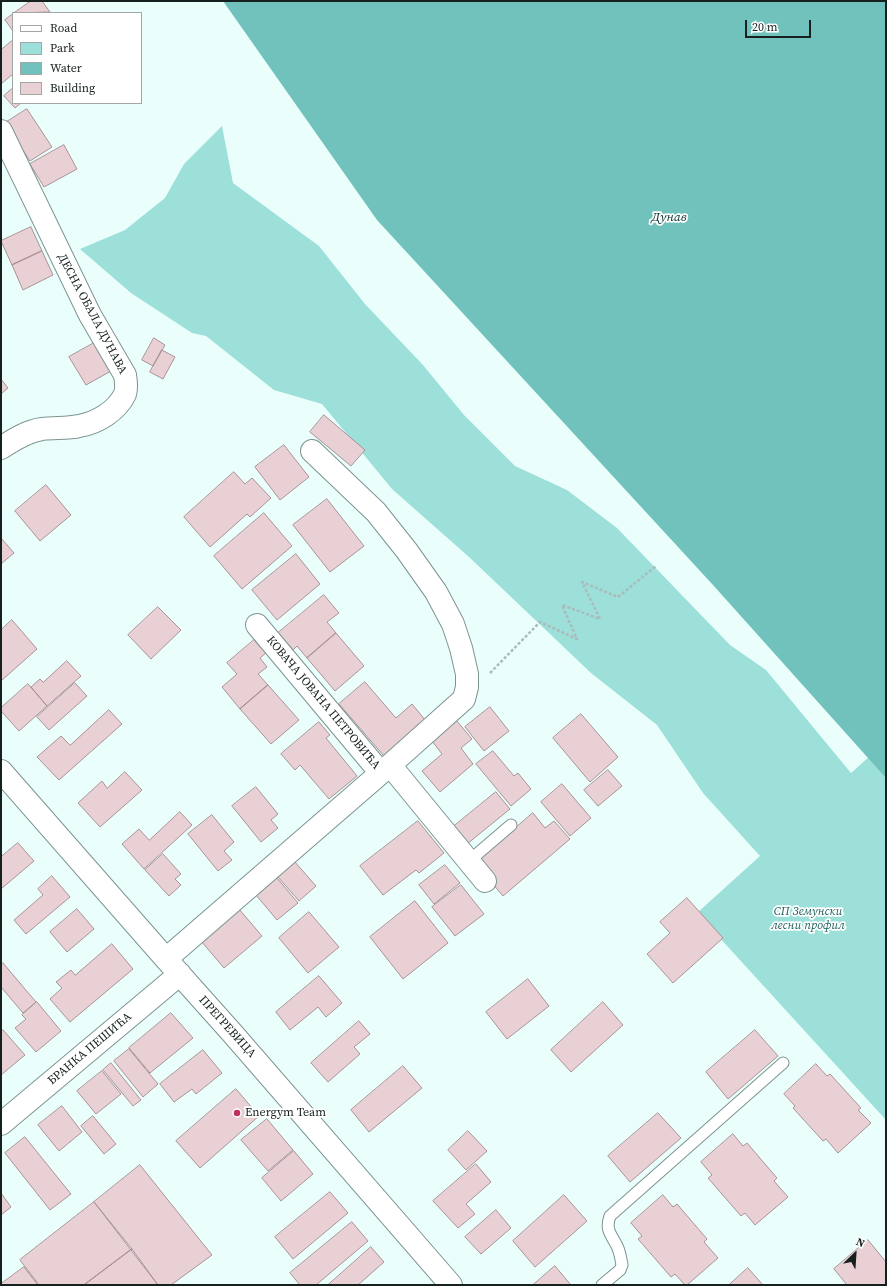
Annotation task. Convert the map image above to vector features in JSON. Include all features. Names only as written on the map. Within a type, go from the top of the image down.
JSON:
[{"type":"street","name":"ДЕСНА ОБАЛА ДУНАВА","points":[[1,131],[90,315],[125,375],[126,383],[125,392],[120,402],[105,416],[96,421],[78,427],[42,429],[30,432],[9,442],[1,448]]},
{"type":"street","points":[[312,451],[376,512],[407,551],[436,592],[453,624],[461,648],[467,674],[467,687],[464,699]]},
{"type":"street","name":"КОВАЧА ЈОВАНА ПЕТРОВИЋА","points":[[257,625],[485,881]]},
{"type":"street","name":"КОВАЧА ЈОВАНА ПЕТРОВИЋА","points":[[385,769],[464,699]]},
{"type":"street","name":"БРАНКА ПЕШИЋА","points":[[1,1124],[173,967],[385,769]]},
{"type":"street","name":"ПРЕГРЕВИЦА","points":[[1,771],[451,1285]]},
{"type":"lane","points":[[469,862],[511,825]]},
{"type":"lane","points":[[602,1285],[620,1270],[622,1265],[617,1247],[608,1233],[607,1224],[610,1216],[783,1063]]},
{"type":"path","points":[[464,699],[540,622],[577,639],[562,605],[600,619],[582,582],[618,597],[656,566]]},
{"type":"green space","name":"СП Земунски лесни профил","points":[[222,126],[233,183],[319,246],[365,304],[423,365],[464,415],[515,466],[567,490],[617,528],[730,645],[766,670],[851,773],[871,755],[886,773],[886,1120],[697,913],[760,856],[703,793],[657,725],[591,673],[469,557],[392,489],[322,404],[274,390],[206,336],[192,333],[131,293],[80,249],[125,230],[165,198],[184,164]]},
{"type":"water","name":"Дунав","points":[[223,1],[886,1],[886,778],[713,585],[377,220]]},
{"type":"building","points":[[31,1],[42,1],[50,12],[15,12]]},
{"type":"building","points":[[12,15],[12,30],[5,20]]},
{"type":"building","points":[[12,41],[12,75],[1,84],[1,50]]},
{"type":"building","points":[[12,89],[12,104],[20,104],[15,108],[4,96]]},
{"type":"building","points":[[27,109],[52,147],[30,161],[5,123]]},
{"type":"building","points":[[64,145],[77,169],[44,187],[30,164]]},
{"type":"building","points":[[31,227],[42,251],[12,265],[1,241]]},
{"type":"building","points":[[42,251],[53,275],[23,290],[12,265]]},
{"type":"building","points":[[154,338],[165,345],[153,366],[142,360]]},
{"type":"building","points":[[94,343],[111,371],[86,385],[69,357]]},
{"type":"building","points":[[162,350],[175,357],[163,379],[150,372]]},
{"type":"building","points":[[1,379],[8,388],[1,394]]},
{"type":"building","points":[[324,415],[365,450],[351,466],[310,432]]},
{"type":"building","points":[[284,445],[309,477],[280,500],[255,467]]},
{"type":"building","points":[[234,472],[245,484],[252,478],[271,498],[250,517],[247,514],[210,547],[184,517]]},
{"type":"building","points":[[46,485],[71,515],[40,541],[15,511]]},
{"type":"building","points":[[327,499],[364,546],[330,572],[293,525]]},
{"type":"building","points":[[264,513],[292,546],[242,589],[214,556]]},
{"type":"building","points":[[1,538],[14,553],[1,564]]},
{"type":"building","points":[[296,554],[320,584],[277,620],[252,590]]},
{"type":"building","points":[[324,595],[339,613],[327,622],[336,633],[307,658],[297,646],[293,650],[278,633]]},
{"type":"building","points":[[158,607],[181,630],[151,659],[128,635]]},
{"type":"building","points":[[12,620],[37,649],[1,681],[1,630]]},
{"type":"building","points":[[336,633],[364,666],[335,691],[307,658]]},
{"type":"building","points":[[254,640],[266,653],[260,658],[267,667],[258,674],[268,685],[240,709],[222,687],[237,674],[227,663]]},
{"type":"building","points":[[67,661],[81,676],[47,706],[31,687],[40,679],[43,682]]},
{"type":"building","points":[[365,682],[396,718],[412,704],[426,721],[384,756],[339,704]]},
{"type":"building","points":[[75,683],[87,696],[49,730],[37,717]]},
{"type":"building","points":[[28,684],[47,706],[19,731],[1,711],[1,708]]},
{"type":"building","points":[[268,685],[299,720],[271,744],[240,709]]},
{"type":"building","points":[[490,707],[509,731],[484,751],[465,727]]},
{"type":"building","points":[[109,710],[122,724],[59,780],[37,757],[61,736],[70,745]]},
{"type":"building","points":[[581,714],[618,757],[590,782],[553,738]]},
{"type":"building","points":[[456,720],[472,739],[461,748],[473,764],[440,792],[422,771],[442,754],[432,741]]},
{"type":"building","points":[[319,722],[330,735],[326,738],[357,776],[329,799],[300,765],[295,770],[281,754]]},
{"type":"building","points":[[493,751],[514,776],[518,773],[531,789],[511,806],[476,764]]},
{"type":"building","points":[[608,770],[622,786],[598,806],[584,790]]},
{"type":"building","points":[[125,772],[142,790],[100,827],[78,803],[102,781],[107,788]]},
{"type":"building","points":[[562,784],[591,818],[570,836],[541,802]]},
{"type":"building","points":[[256,787],[278,814],[271,820],[278,828],[261,842],[232,806]]},
{"type":"building","points":[[496,792],[510,809],[467,844],[453,827]]},
{"type":"building","points":[[180,812],[192,825],[144,869],[122,844],[139,829],[149,840]]},
{"type":"building","points":[[533,813],[545,828],[554,821],[570,839],[503,896],[475,863]]},
{"type":"building","points":[[212,815],[234,842],[224,851],[232,860],[218,871],[188,834]]},
{"type":"building","points":[[418,821],[444,853],[419,873],[416,870],[383,895],[360,866]]},
{"type":"building","points":[[18,843],[34,861],[1,889],[1,857]]},
{"type":"building","points":[[163,854],[181,874],[175,879],[181,885],[169,896],[145,870]]},
{"type":"building","points":[[295,862],[316,886],[299,901],[278,877]]},
{"type":"building","points":[[445,865],[460,883],[434,904],[419,885]]},
{"type":"building","points":[[52,876],[70,897],[26,934],[14,920],[43,895],[38,889]]},
{"type":"building","points":[[277,878],[298,903],[277,920],[256,895]]},
{"type":"building","points":[[461,885],[484,914],[455,936],[432,907]]},
{"type":"building","points":[[687,898],[723,938],[673,983],[647,954],[670,933],[660,922]]},
{"type":"building","points":[[415,901],[448,943],[403,979],[370,937]]},
{"type":"building","points":[[77,909],[94,929],[67,952],[50,932]]},
{"type":"building","points":[[239,909],[262,936],[224,968],[201,941]]},
{"type":"building","points":[[309,912],[339,947],[308,973],[279,938]]},
{"type":"building","points":[[112,944],[133,969],[70,1022],[50,999],[62,988],[56,982],[71,970],[75,975]]},
{"type":"building","points":[[3,963],[36,1002],[23,1013],[1,987],[1,965]]},
{"type":"building","points":[[319,976],[342,1003],[326,1017],[318,1007],[290,1030],[276,1012]]},
{"type":"building","points":[[528,979],[549,1006],[507,1039],[486,1012]]},
{"type":"building","points":[[37,1002],[61,1031],[36,1052],[15,1028],[26,1019],[22,1015]]},
{"type":"building","points":[[603,1002],[623,1025],[571,1072],[551,1050]]},
{"type":"building","points":[[171,1013],[193,1038],[150,1073],[129,1048]]},
{"type":"building","points":[[359,1021],[370,1034],[354,1047],[360,1054],[328,1082],[311,1063]]},
{"type":"building","points":[[3,1030],[25,1055],[1,1075],[1,1032]]},
{"type":"building","points":[[755,1030],[778,1056],[728,1099],[706,1072]]},
{"type":"building","points":[[129,1049],[158,1084],[143,1097],[114,1061]]},
{"type":"building","points":[[203,1050],[222,1073],[196,1094],[192,1089],[174,1102],[160,1084]]},
{"type":"building","points":[[111,1063],[141,1100],[133,1106],[103,1070]]},
{"type":"building","points":[[816,1064],[827,1076],[830,1074],[861,1108],[858,1110],[871,1123],[838,1153],[826,1139],[823,1141],[793,1108],[795,1106],[784,1094]]},
{"type":"building","points":[[403,1066],[422,1088],[369,1132],[351,1110]]},
{"type":"building","points":[[102,1071],[121,1094],[96,1114],[77,1091]]},
{"type":"building","points":[[236,1089],[259,1116],[200,1168],[176,1141]]},
{"type":"building","points":[[62,1106],[82,1132],[59,1151],[38,1125]]},
{"type":"building","points":[[658,1113],[681,1138],[630,1182],[608,1156]]},
{"type":"building","points":[[93,1116],[116,1144],[104,1154],[81,1126]]},
{"type":"building","points":[[267,1119],[293,1150],[268,1171],[241,1140]]},
{"type":"building","points":[[468,1131],[487,1151],[466,1170],[448,1150]]},
{"type":"building","points":[[733,1134],[743,1146],[747,1143],[777,1178],[774,1181],[788,1197],[755,1225],[745,1213],[741,1216],[708,1178],[712,1175],[701,1162]]},
{"type":"building","points":[[25,1137],[71,1194],[50,1210],[5,1153]]},
{"type":"building","points":[[294,1151],[313,1174],[281,1201],[262,1178]]},
{"type":"building","points":[[476,1164],[491,1182],[466,1204],[475,1214],[458,1228],[433,1201]]},
{"type":"building","points":[[140,1165],[212,1255],[171,1285],[158,1285],[94,1202]]},
{"type":"building","points":[[330,1192],[348,1213],[293,1259],[275,1237]]},
{"type":"building","points":[[1,1193],[11,1207],[1,1215]]},
{"type":"building","points":[[564,1195],[587,1221],[535,1267],[513,1241]]},
{"type":"building","points":[[663,1195],[673,1207],[677,1204],[707,1239],[704,1242],[718,1258],[687,1285],[685,1285],[675,1274],[671,1277],[638,1239],[642,1236],[631,1223]]},
{"type":"building","points":[[94,1202],[132,1249],[84,1285],[39,1285],[20,1260]]},
{"type":"building","points":[[496,1210],[511,1228],[481,1254],[465,1237]]},
{"type":"building","points":[[352,1222],[368,1241],[316,1285],[300,1285],[290,1273]]},
{"type":"building","points":[[868,1240],[886,1262],[886,1285],[847,1285],[834,1269]]},
{"type":"building","points":[[371,1247],[384,1262],[358,1285],[328,1285]]},
{"type":"building","points":[[132,1249],[158,1285],[84,1285]]},
{"type":"building","points":[[555,1266],[571,1285],[533,1285]]},
{"type":"building","points":[[24,1267],[38,1285],[1,1285],[1,1284]]},
{"type":"building","points":[[748,1268],[763,1285],[729,1285]]},
{"type":"place","name":"Energym Team","points":[[237,1113]]}]
